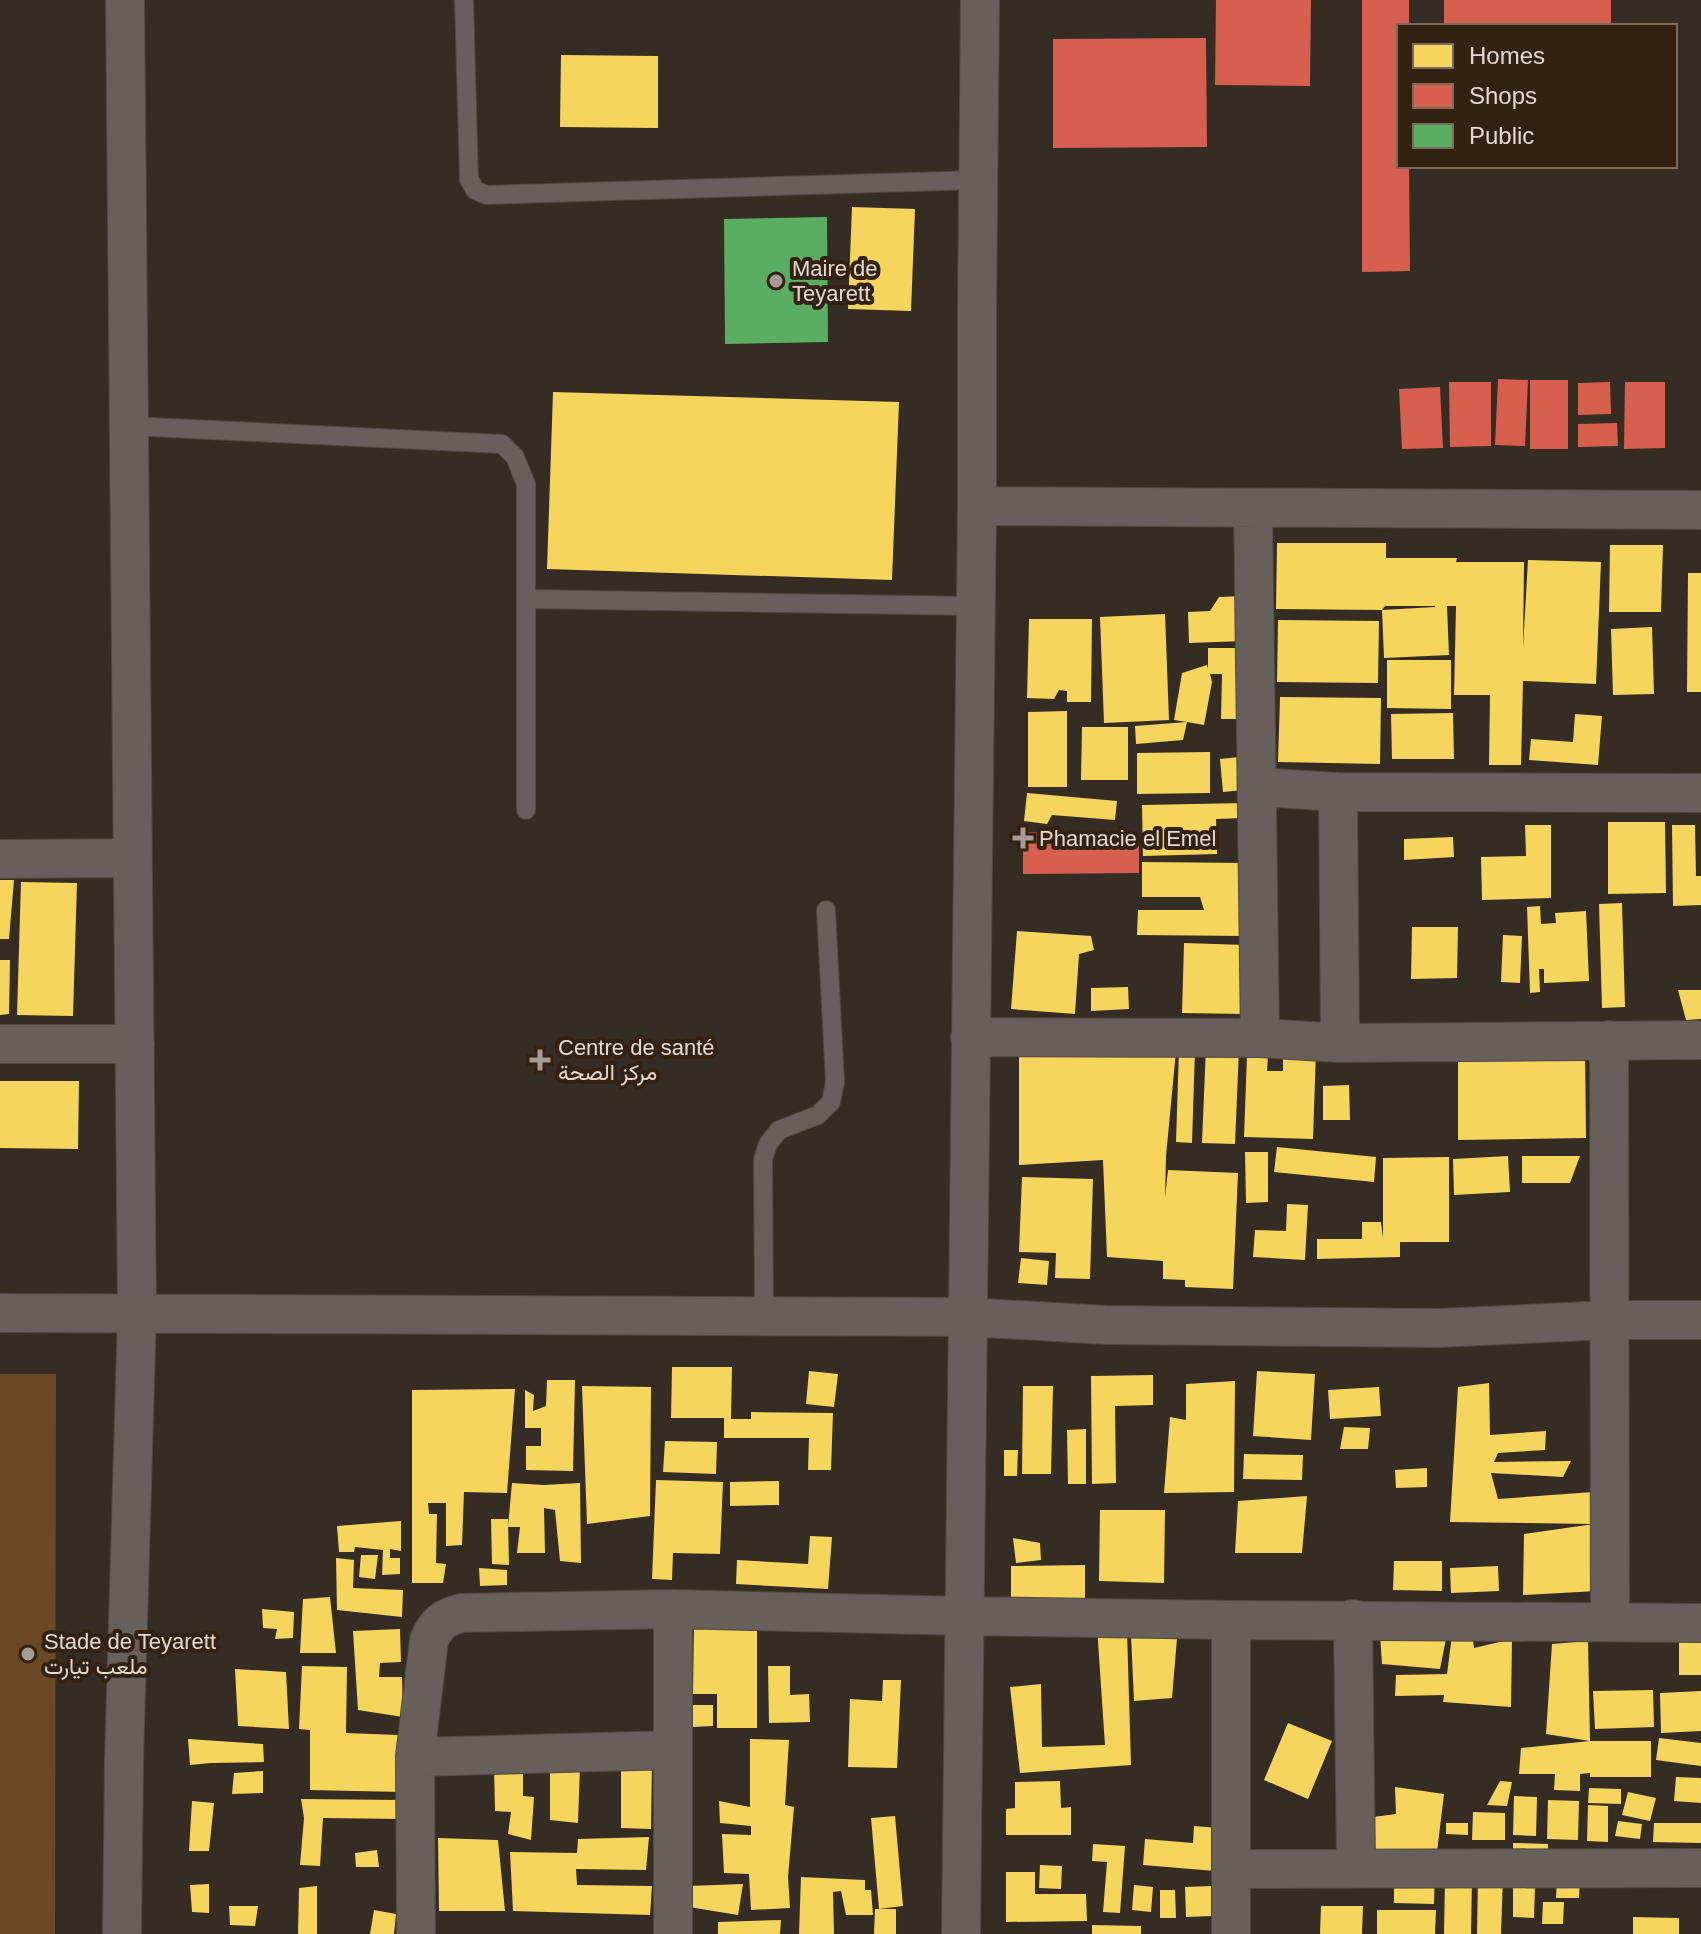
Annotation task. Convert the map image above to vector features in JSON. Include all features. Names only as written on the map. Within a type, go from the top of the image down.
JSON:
[{"type":"street","points":[[122,1934],[137,1314],[125,0]]},
{"type":"street","points":[[961,1934],[980,0]]},
{"type":"street","points":[[977,506],[1701,510]]},
{"type":"street","points":[[1253,508],[1260,1038]]},
{"type":"street","points":[[1258,787],[1338,792],[1701,793]]},
{"type":"street","points":[[1338,792],[1340,1043]]},
{"type":"street","points":[[0,859],[133,858]]},
{"type":"street","points":[[970,1037],[1260,1038],[1340,1043],[1701,1040]]},
{"type":"street","points":[[1609,1040],[1610,1622]]},
{"type":"street","points":[[0,1044],[135,1044]]},
{"type":"street","points":[[0,1313],[967,1317],[1106,1325],[1423,1328],[1609,1320],[1701,1320]]},
{"type":"street","points":[[673,1609],[673,1934]]},
{"type":"street","points":[[416,1934],[415,1757],[429,1640],[435,1626],[448,1616],[462,1613],[673,1609],[1231,1620],[1701,1623]]},
{"type":"street","points":[[1353,1619],[1356,1867]]},
{"type":"street","points":[[1231,1620],[1231,1934]]},
{"type":"street","points":[[415,1757],[672,1750]]},
{"type":"street","points":[[1231,1869],[1701,1868]]},
{"type":"lane","points":[[464,0],[469,179],[475,190],[486,195],[978,180]]},
{"type":"lane","points":[[129,426],[502,444],[515,457],[526,484],[526,810]]},
{"type":"lane","points":[[526,599],[975,606]]},
{"type":"lane","points":[[764,1316],[763,1159],[768,1144],[779,1130],[818,1115],[831,1102],[835,1082],[826,910]]},
{"type":"shaded area","name":"Stade de Teyarett ملعب تيارت","points":[[0,1374],[56,1374],[55,1934],[0,1934]]},
{"type":"building: Homes","points":[[561,55],[658,56],[658,128],[560,127]]},
{"type":"building: Homes","points":[[852,207],[915,209],[911,311],[848,309]]},
{"type":"building: Homes","points":[[553,392],[899,402],[892,580],[547,569]]},
{"type":"building: Homes","points":[[1277,543],[1386,543],[1386,558],[1524,562],[1523,648],[1528,560],[1601,562],[1596,684],[1523,681],[1521,765],[1489,765],[1490,695],[1454,695],[1456,606],[1447,606],[1449,655],[1384,658],[1382,610],[1276,609]],"holes":[[[1385,606],[1435,606],[1435,607],[1382,610]]]},
{"type":"building: Homes","points":[[1610,545],[1663,545],[1661,612],[1609,612]]},
{"type":"building: Homes","points":[[1688,573],[1701,573],[1701,692],[1687,692]]},
{"type":"building: Homes","points":[[1242,596],[1244,641],[1189,643],[1188,612],[1210,611],[1219,597]]},
{"type":"building: Homes","points":[[1165,614],[1169,720],[1104,723],[1100,617]]},
{"type":"building: Homes","points":[[1029,619],[1092,619],[1091,702],[1067,702],[1067,691],[1059,690],[1054,699],[1027,698]]},
{"type":"building: Homes","points":[[1278,620],[1379,621],[1378,683],[1277,682]]},
{"type":"building: Homes","points":[[1652,627],[1654,694],[1613,695],[1611,629]]},
{"type":"building: Homes","points":[[1208,648],[1242,648],[1241,719],[1221,719],[1222,674],[1210,674],[1212,682],[1204,725],[1174,720],[1182,673],[1207,665],[1208,669]]},
{"type":"building: Homes","points":[[1387,660],[1451,660],[1451,709],[1387,708]]},
{"type":"building: Homes","points":[[1280,697],[1381,698],[1380,764],[1278,762]]},
{"type":"building: Homes","points":[[1067,711],[1067,787],[1028,787],[1028,712]]},
{"type":"building: Homes","points":[[1453,713],[1454,759],[1392,759],[1391,714]]},
{"type":"building: Homes","points":[[1575,714],[1602,716],[1598,765],[1529,760],[1531,739],[1573,742]]},
{"type":"building: Homes","points":[[1187,722],[1183,740],[1136,744],[1135,726]]},
{"type":"building: Homes","points":[[1082,727],[1128,727],[1128,780],[1081,780]]},
{"type":"building: Homes","points":[[1210,752],[1210,793],[1137,794],[1137,753]]},
{"type":"building: Homes","points":[[1239,757],[1243,790],[1223,792],[1220,759]]},
{"type":"building: Homes","points":[[1027,793],[1117,801],[1115,820],[1052,815],[1047,824],[1024,821]]},
{"type":"building: Homes","points":[[1246,803],[1242,818],[1216,819],[1217,854],[1143,856],[1142,805]]},
{"type":"building: Homes","points":[[1608,822],[1665,822],[1666,893],[1608,894]]},
{"type":"building: Homes","points":[[1525,825],[1551,825],[1551,898],[1482,900],[1481,857],[1526,856]]},
{"type":"building: Homes","points":[[1672,825],[1695,825],[1696,876],[1701,876],[1701,905],[1673,906]]},
{"type":"building: Homes","points":[[1453,837],[1454,857],[1404,860],[1404,839]]},
{"type":"building: Homes","points":[[1142,862],[1247,863],[1246,936],[1137,935],[1138,910],[1204,910],[1200,897],[1142,897]]},
{"type":"building: Homes","points":[[0,880],[14,880],[9,939],[0,939]]},
{"type":"building: Homes","points":[[21,882],[77,883],[73,1016],[17,1015]]},
{"type":"building: Homes","points":[[1622,903],[1625,1007],[1602,1008],[1599,904]]},
{"type":"building: Homes","points":[[1540,906],[1541,924],[1556,923],[1555,913],[1586,911],[1589,981],[1544,983],[1544,969],[1539,969],[1540,992],[1530,993],[1527,907]]},
{"type":"building: Homes","points":[[1412,927],[1458,927],[1457,978],[1411,979]]},
{"type":"building: Homes","points":[[1017,931],[1091,936],[1094,950],[1079,954],[1075,1014],[1011,1009]]},
{"type":"building: Homes","points":[[1503,935],[1522,936],[1520,983],[1501,982]]},
{"type":"building: Homes","points":[[1184,943],[1246,945],[1245,1014],[1182,1013]]},
{"type":"building: Homes","points":[[0,960],[10,960],[9,1014],[0,1015]]},
{"type":"building: Homes","points":[[1128,987],[1129,1009],[1091,1011],[1091,988]]},
{"type":"building: Homes","points":[[1678,990],[1701,990],[1701,1019],[1686,1020]]},
{"type":"building: Homes","points":[[1206,1046],[1239,1048],[1235,1144],[1202,1143]]},
{"type":"building: Homes","points":[[1179,1049],[1195,1050],[1192,1143],[1176,1142]]},
{"type":"building: Homes","points":[[1283,1049],[1316,1050],[1313,1139],[1244,1137],[1247,1055],[1268,1056],[1267,1071],[1283,1071]]},
{"type":"building: Homes","points":[[1585,1049],[1586,1138],[1458,1140],[1458,1050]]},
{"type":"building: Homes","points":[[1176,1051],[1165,1198],[1168,1170],[1238,1173],[1233,1289],[1185,1287],[1185,1280],[1163,1279],[1163,1261],[1107,1257],[1103,1160],[1019,1165],[1019,1057]]},
{"type":"building: Homes","points":[[0,1081],[79,1081],[78,1149],[0,1148]]},
{"type":"building: Homes","points":[[1349,1085],[1350,1120],[1323,1120],[1323,1086]]},
{"type":"building: Homes","points":[[1277,1147],[1376,1157],[1374,1182],[1274,1172]]},
{"type":"building: Homes","points":[[1245,1152],[1268,1152],[1268,1202],[1246,1203]]},
{"type":"building: Homes","points":[[1508,1156],[1510,1192],[1454,1195],[1453,1159]]},
{"type":"building: Homes","points":[[1522,1156],[1580,1156],[1570,1183],[1522,1183]]},
{"type":"building: Homes","points":[[1449,1157],[1449,1242],[1400,1242],[1400,1257],[1317,1259],[1317,1239],[1362,1239],[1362,1222],[1381,1222],[1383,1238],[1383,1158]]},
{"type":"building: Homes","points":[[1022,1177],[1093,1179],[1090,1279],[1055,1278],[1056,1253],[1019,1252]]},
{"type":"building: Homes","points":[[1287,1204],[1308,1205],[1305,1260],[1253,1257],[1255,1230],[1286,1231]]},
{"type":"building: Homes","points":[[1021,1258],[1049,1261],[1047,1285],[1018,1283]]},
{"type":"building: Homes","points":[[672,1367],[732,1367],[731,1419],[751,1419],[751,1412],[833,1413],[831,1470],[808,1470],[809,1438],[724,1438],[724,1418],[671,1418]]},
{"type":"building: Homes","points":[[809,1371],[838,1374],[834,1407],[806,1404]]},
{"type":"building: Homes","points":[[1257,1371],[1315,1374],[1311,1440],[1253,1436]]},
{"type":"building: Homes","points":[[1153,1375],[1153,1405],[1115,1406],[1116,1483],[1092,1484],[1091,1376]]},
{"type":"building: Homes","points":[[547,1380],[575,1380],[573,1471],[526,1470],[526,1446],[541,1446],[541,1428],[525,1428],[525,1390],[534,1395],[533,1411],[546,1406]]},
{"type":"building: Homes","points":[[1235,1381],[1234,1492],[1164,1493],[1170,1417],[1186,1420],[1186,1384]]},
{"type":"building: Homes","points":[[1489,1383],[1490,1435],[1546,1431],[1545,1450],[1498,1453],[1494,1462],[1571,1461],[1563,1477],[1491,1473],[1498,1499],[1593,1492],[1597,1591],[1523,1595],[1524,1534],[1594,1524],[1450,1522],[1458,1387]]},
{"type":"building: Homes","points":[[582,1386],[651,1387],[650,1516],[587,1524]]},
{"type":"building: Homes","points":[[1023,1386],[1053,1386],[1051,1474],[1022,1474]]},
{"type":"building: Homes","points":[[1379,1387],[1381,1416],[1330,1419],[1328,1390]]},
{"type":"building: Homes","points":[[515,1389],[507,1493],[464,1492],[462,1545],[446,1546],[446,1503],[428,1503],[429,1514],[437,1514],[436,1563],[446,1564],[443,1583],[412,1583],[412,1390]]},
{"type":"building: Homes","points":[[1344,1427],[1370,1428],[1368,1449],[1340,1449]]},
{"type":"building: Homes","points":[[1086,1429],[1086,1484],[1068,1484],[1067,1430]]},
{"type":"building: Homes","points":[[665,1441],[717,1442],[716,1474],[663,1472]]},
{"type":"building: Homes","points":[[1004,1450],[1018,1450],[1017,1476],[1004,1476]]},
{"type":"building: Homes","points":[[1244,1454],[1303,1455],[1302,1480],[1243,1479]]},
{"type":"building: Homes","points":[[1427,1468],[1427,1487],[1396,1488],[1395,1470]]},
{"type":"building: Homes","points":[[656,1480],[723,1482],[720,1554],[673,1553],[672,1580],[652,1579]]},
{"type":"building: Homes","points":[[779,1481],[779,1505],[730,1506],[730,1482]]},
{"type":"building: Homes","points":[[512,1483],[580,1483],[581,1563],[560,1561],[555,1510],[544,1508],[545,1553],[517,1553],[520,1527],[508,1527]]},
{"type":"building: Homes","points":[[1307,1496],[1302,1553],[1235,1553],[1238,1501]]},
{"type":"building: Homes","points":[[1100,1510],[1165,1510],[1164,1583],[1099,1581]]},
{"type":"building: Homes","points":[[491,1519],[508,1519],[509,1565],[492,1564]]},
{"type":"building: Homes","points":[[401,1521],[401,1551],[390,1549],[390,1558],[400,1558],[400,1574],[382,1575],[383,1550],[355,1547],[354,1552],[339,1552],[337,1526]]},
{"type":"building: Homes","points":[[810,1536],[832,1537],[828,1589],[736,1584],[737,1560],[808,1564]]},
{"type":"building: Homes","points":[[1013,1538],[1040,1543],[1041,1560],[1016,1563]]},
{"type":"building: Homes","points":[[361,1555],[378,1555],[375,1579],[359,1577]]},
{"type":"building: Homes","points":[[336,1558],[354,1560],[353,1588],[403,1590],[402,1617],[337,1610]]},
{"type":"building: Homes","points":[[1394,1561],[1442,1561],[1442,1591],[1393,1590]]},
{"type":"building: Homes","points":[[1085,1565],[1085,1600],[1011,1602],[1011,1566]]},
{"type":"building: Homes","points":[[1498,1566],[1499,1591],[1451,1593],[1450,1568]]},
{"type":"building: Homes","points":[[479,1568],[507,1570],[507,1585],[480,1586]]},
{"type":"building: Homes","points":[[330,1597],[336,1653],[300,1653],[303,1599]]},
{"type":"building: Homes","points":[[262,1609],[294,1612],[293,1638],[275,1639],[277,1629],[263,1628]]},
{"type":"building: Homes","points":[[694,1623],[757,1624],[757,1728],[717,1728],[717,1694],[693,1694]]},
{"type":"building: Homes","points":[[1097,1627],[1127,1630],[1131,1765],[1020,1773],[1010,1687],[1041,1684],[1042,1747],[1105,1745]]},
{"type":"building: Homes","points":[[400,1629],[401,1662],[380,1663],[379,1677],[402,1677],[403,1717],[358,1710],[353,1631]]},
{"type":"building: Homes","points":[[1472,1633],[1474,1648],[1512,1639],[1511,1707],[1443,1702],[1444,1695],[1395,1696],[1396,1675],[1447,1674],[1452,1635]]},
{"type":"building: Homes","points":[[1679,1633],[1701,1633],[1701,1675],[1679,1675]]},
{"type":"building: Homes","points":[[1380,1634],[1446,1639],[1440,1669],[1382,1664]]},
{"type":"building: Homes","points":[[1131,1635],[1177,1638],[1172,1698],[1134,1701]]},
{"type":"building: Homes","points":[[1588,1641],[1590,1741],[1546,1734],[1552,1644]]},
{"type":"building: Homes","points":[[302,1666],[347,1667],[346,1733],[398,1735],[402,1792],[310,1790],[310,1730],[299,1729]]},
{"type":"building: Homes","points":[[768,1666],[790,1666],[790,1695],[809,1694],[810,1722],[769,1723]]},
{"type":"building: Homes","points":[[235,1669],[286,1672],[289,1729],[238,1726]]},
{"type":"building: Homes","points":[[883,1680],[901,1680],[897,1768],[848,1767],[850,1699],[882,1701]]},
{"type":"building: Homes","points":[[1653,1690],[1654,1727],[1595,1729],[1593,1691]]},
{"type":"building: Homes","points":[[1701,1691],[1701,1731],[1661,1733],[1660,1693]]},
{"type":"building: Homes","points":[[692,1705],[713,1705],[713,1726],[693,1727]]},
{"type":"building: Homes","points":[[1288,1723],[1332,1741],[1308,1799],[1264,1780]]},
{"type":"building: Homes","points":[[1659,1738],[1701,1743],[1701,1766],[1656,1760]]},
{"type":"building: Homes","points":[[188,1739],[263,1744],[264,1762],[190,1765]]},
{"type":"building: Homes","points":[[750,1739],[789,1740],[785,1805],[794,1807],[788,1877],[790,1908],[751,1910],[749,1874],[724,1873],[722,1834],[751,1835],[751,1826],[720,1823],[719,1801],[750,1807]]},
{"type":"building: Homes","points":[[1590,1741],[1651,1741],[1651,1777],[1590,1777],[1590,1773],[1580,1774],[1580,1791],[1554,1790],[1555,1774],[1519,1774],[1521,1748]]},
{"type":"building: Homes","points":[[494,1763],[523,1766],[523,1796],[534,1797],[531,1840],[508,1834],[511,1812],[495,1811]]},
{"type":"building: Homes","points":[[550,1763],[580,1765],[578,1823],[550,1820]]},
{"type":"building: Homes","points":[[652,1763],[651,1829],[621,1828],[621,1765]]},
{"type":"building: Homes","points":[[263,1771],[263,1793],[232,1794],[234,1773]]},
{"type":"building: Homes","points":[[1676,1777],[1701,1778],[1701,1803],[1674,1801]]},
{"type":"building: Homes","points":[[1060,1781],[1061,1808],[1071,1807],[1071,1835],[1006,1835],[1006,1809],[1015,1808],[1015,1782]]},
{"type":"building: Homes","points":[[1500,1781],[1512,1782],[1507,1806],[1487,1805]]},
{"type":"building: Homes","points":[[1395,1787],[1444,1794],[1437,1852],[1374,1854],[1373,1817],[1396,1814]]},
{"type":"building: Homes","points":[[1589,1788],[1621,1789],[1621,1804],[1588,1803]]},
{"type":"building: Homes","points":[[1628,1792],[1656,1798],[1650,1821],[1622,1815]]},
{"type":"building: Homes","points":[[1514,1796],[1537,1797],[1536,1836],[1513,1835]]},
{"type":"building: Homes","points":[[301,1799],[402,1800],[401,1819],[323,1818],[320,1866],[300,1865],[304,1818]]},
{"type":"building: Homes","points":[[1548,1800],[1579,1801],[1578,1840],[1547,1839]]},
{"type":"building: Homes","points":[[192,1801],[214,1803],[209,1851],[189,1851]]},
{"type":"building: Homes","points":[[1588,1805],[1608,1806],[1608,1842],[1587,1841]]},
{"type":"building: Homes","points":[[1473,1812],[1505,1813],[1505,1840],[1472,1840]]},
{"type":"building: Homes","points":[[895,1816],[903,1906],[879,1909],[871,1818]]},
{"type":"building: Homes","points":[[1618,1821],[1642,1824],[1640,1839],[1615,1836]]},
{"type":"building: Homes","points":[[1446,1823],[1468,1823],[1468,1835],[1446,1834]]},
{"type":"building: Homes","points":[[1654,1823],[1701,1823],[1701,1843],[1653,1842]]},
{"type":"building: Homes","points":[[1194,1826],[1219,1828],[1215,1871],[1143,1865],[1145,1839],[1193,1843]]},
{"type":"building: Homes","points":[[649,1837],[646,1870],[576,1869],[577,1885],[652,1886],[650,1915],[513,1911],[510,1852],[577,1853],[578,1839]]},
{"type":"building: Homes","points":[[438,1838],[498,1840],[505,1911],[439,1911]]},
{"type":"building: Homes","points":[[1513,1843],[1548,1844],[1548,1865],[1513,1864]]},
{"type":"building: Homes","points":[[1093,1844],[1125,1846],[1120,1913],[1103,1912],[1107,1862],[1092,1861]]},
{"type":"building: Homes","points":[[377,1850],[379,1867],[356,1867],[355,1853]]},
{"type":"building: Homes","points":[[1040,1865],[1062,1866],[1061,1889],[1039,1888]]},
{"type":"building: Homes","points":[[1394,1870],[1435,1871],[1434,1904],[1394,1903]]},
{"type":"building: Homes","points":[[1006,1872],[1035,1872],[1035,1894],[1086,1894],[1087,1921],[1006,1922]]},
{"type":"building: Homes","points":[[1557,1873],[1580,1874],[1579,1898],[1556,1898]]},
{"type":"building: Homes","points":[[801,1877],[865,1880],[865,1890],[871,1890],[873,1915],[846,1915],[841,1891],[833,1892],[834,1934],[799,1934]]},
{"type":"building: Homes","points":[[1472,1877],[1471,1934],[1444,1934],[1445,1878]]},
{"type":"building: Homes","points":[[1478,1877],[1503,1877],[1501,1934],[1477,1934]]},
{"type":"building: Homes","points":[[209,1884],[209,1913],[192,1912],[190,1885]]},
{"type":"building: Homes","points":[[743,1884],[738,1915],[689,1907],[688,1886]]},
{"type":"building: Homes","points":[[1134,1885],[1153,1887],[1151,1912],[1132,1910]]},
{"type":"building: Homes","points":[[317,1886],[317,1934],[298,1934],[299,1888]]},
{"type":"building: Homes","points":[[1212,1886],[1212,1916],[1186,1917],[1185,1887]]},
{"type":"building: Homes","points":[[1513,1887],[1535,1887],[1534,1918],[1513,1917]]},
{"type":"building: Homes","points":[[1160,1890],[1175,1890],[1176,1918],[1160,1918]]},
{"type":"building: Homes","points":[[1543,1902],[1564,1902],[1563,1924],[1542,1924]]},
{"type":"building: Homes","points":[[229,1906],[258,1906],[255,1926],[230,1925]]},
{"type":"building: Homes","points":[[1321,1906],[1363,1906],[1362,1934],[1320,1934]]},
{"type":"building: Homes","points":[[875,1909],[896,1909],[896,1934],[874,1934]]},
{"type":"building: Homes","points":[[374,1910],[396,1914],[394,1934],[370,1934]]},
{"type":"building: Homes","points":[[1377,1910],[1436,1910],[1435,1934],[1377,1934]]},
{"type":"building: Homes","points":[[1633,1917],[1679,1918],[1679,1934],[1633,1934]]},
{"type":"building: Homes","points":[[781,1920],[780,1934],[718,1934],[718,1922]]},
{"type":"building: Homes","points":[[1092,1925],[1141,1926],[1141,1934],[1092,1934]]},
{"type":"building: Shops","points":[[1216,0],[1311,0],[1310,86],[1215,85]]},
{"type":"building: Shops","points":[[1362,0],[1409,0],[1409,24],[1397,24],[1397,168],[1409,168],[1410,271],[1362,272]]},
{"type":"building: Shops","points":[[1444,0],[1611,0],[1611,24],[1444,24]]},
{"type":"building: Shops","points":[[1206,38],[1207,147],[1053,148],[1053,39]]},
{"type":"building: Shops","points":[[1498,379],[1528,380],[1525,446],[1495,445]]},
{"type":"building: Shops","points":[[1530,380],[1568,380],[1568,449],[1530,449]]},
{"type":"building: Shops","points":[[1449,382],[1491,382],[1491,446],[1450,447]]},
{"type":"building: Shops","points":[[1610,382],[1611,414],[1578,415],[1578,383]]},
{"type":"building: Shops","points":[[1625,382],[1665,382],[1665,448],[1624,449]]},
{"type":"building: Shops","points":[[1440,387],[1443,448],[1402,449],[1399,389]]},
{"type":"building: Shops","points":[[1617,423],[1618,446],[1578,447],[1578,424]]},
{"type":"building: Shops","points":[[1023,832],[1050,832],[1053,844],[1139,844],[1139,873],[1023,874]]},
{"type":"building: Public","name":"Maire de Teyarett","points":[[827,217],[828,342],[725,344],[724,219]]},
{"type":"place","name":"Maire de Teyarett","points":[[776,281]]},
{"type":"place","name":"Phamacie el Emel","points":[[1023,838]]},
{"type":"place","name":"Centre de santé مركز الصحة","points":[[540,1060]]},
{"type":"place","name":"Stade de Teyarett ملعب تيارت","points":[[28,1654]]}]
